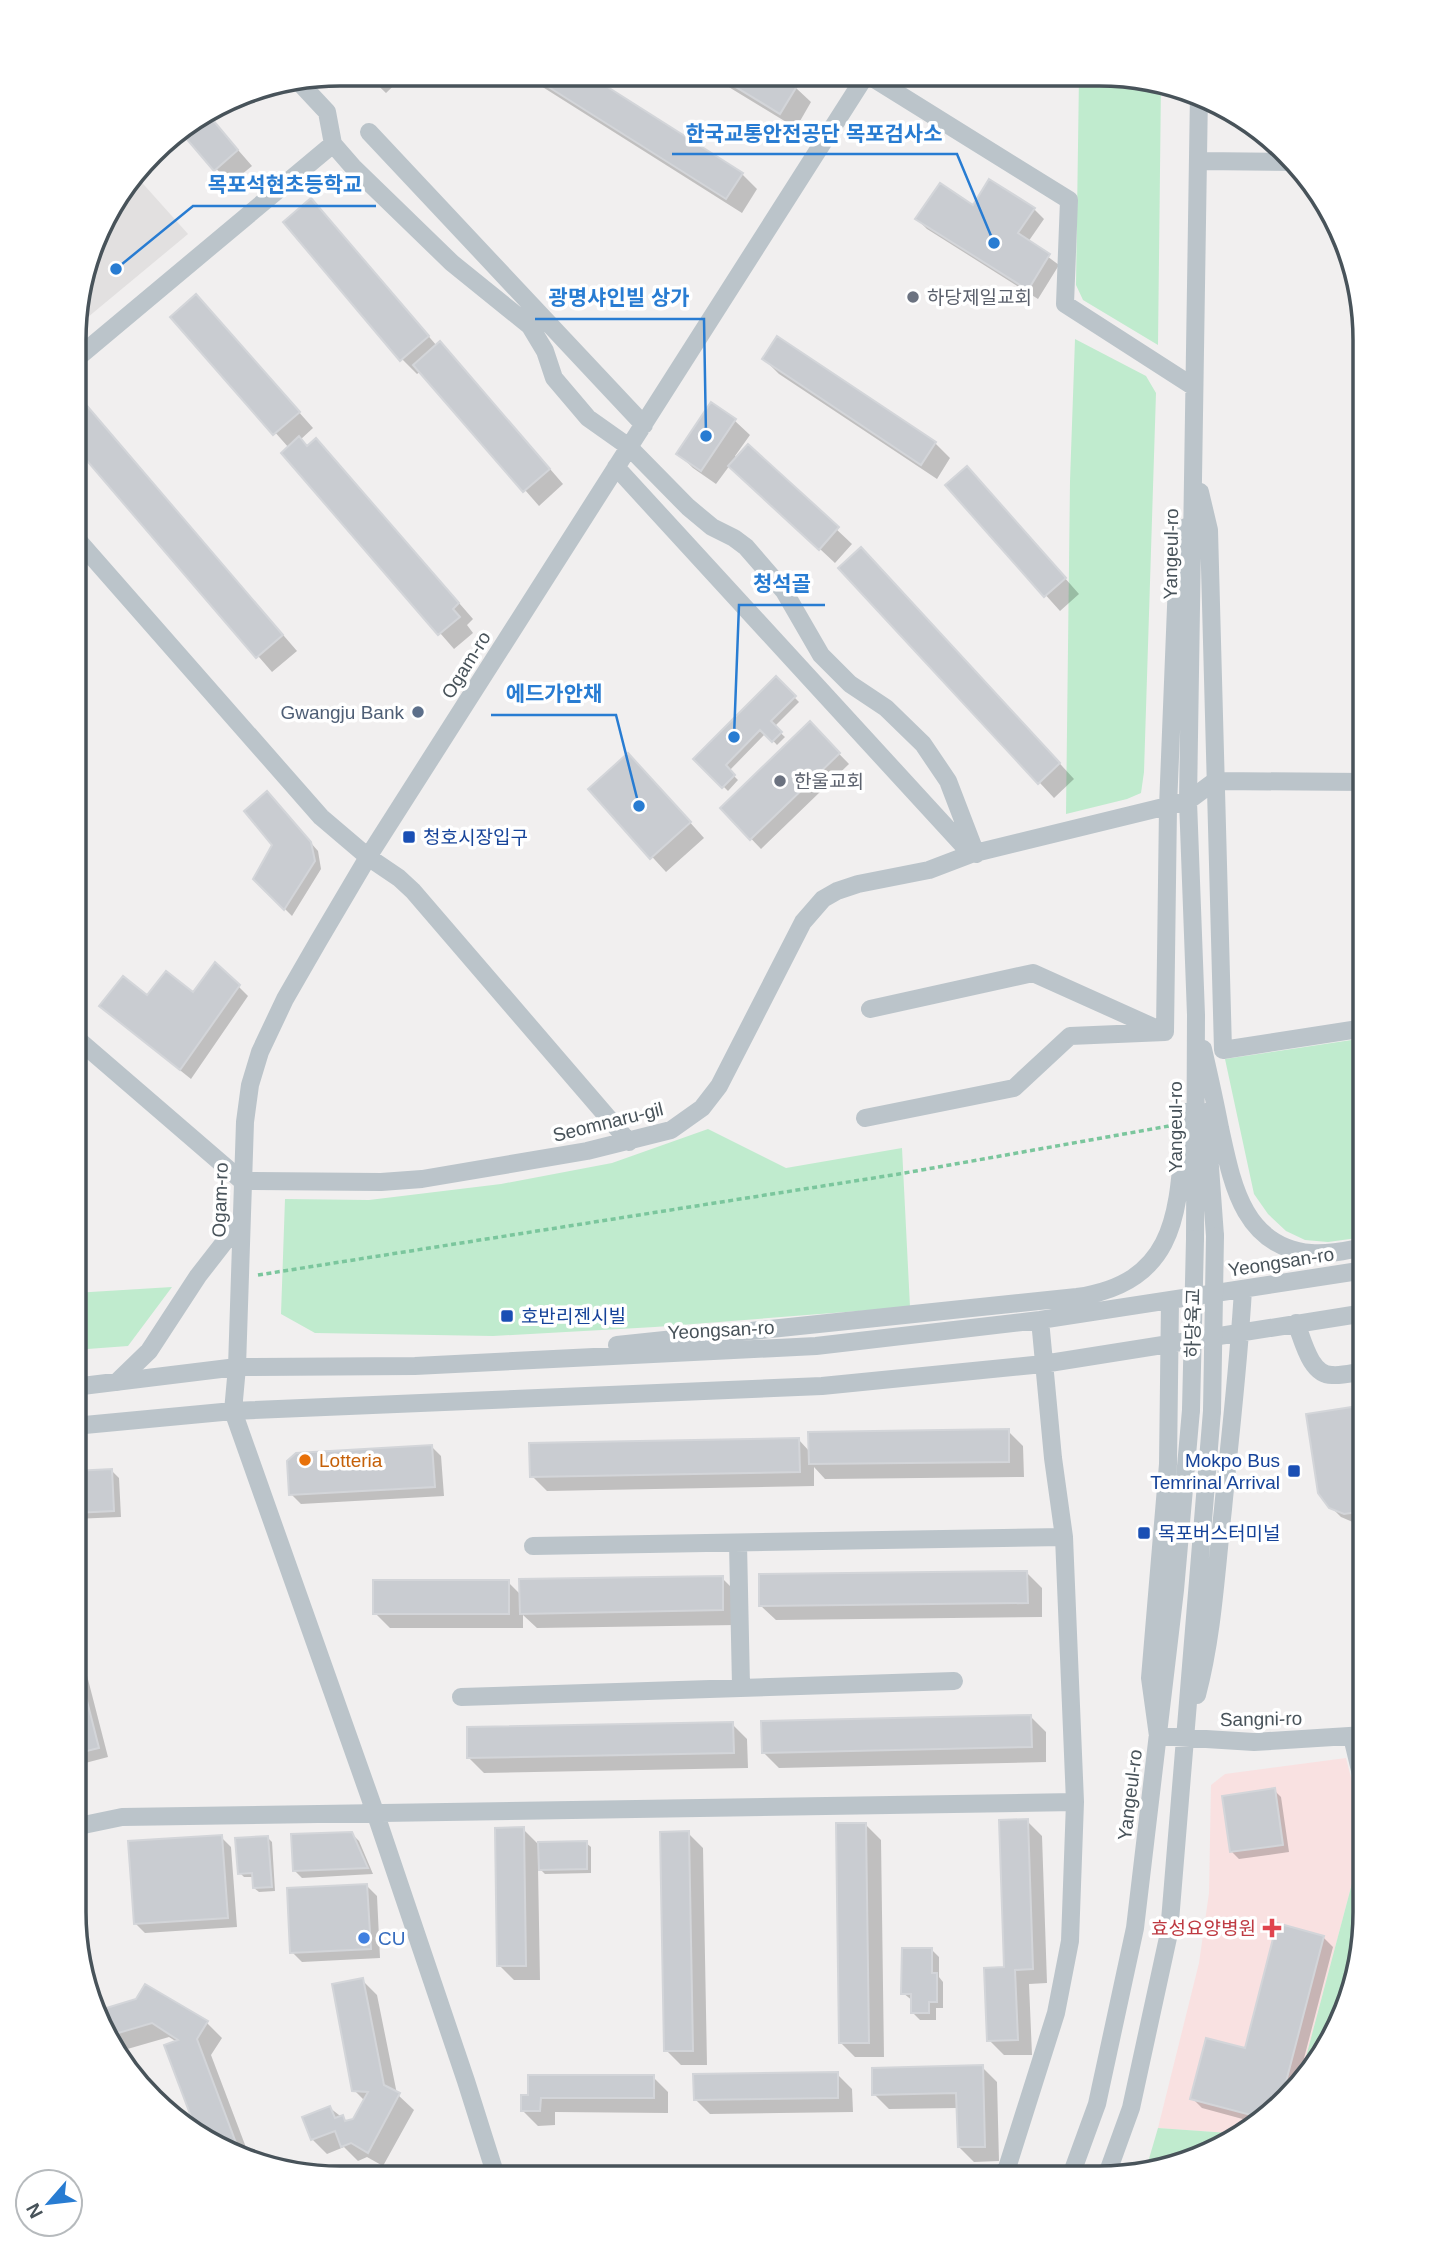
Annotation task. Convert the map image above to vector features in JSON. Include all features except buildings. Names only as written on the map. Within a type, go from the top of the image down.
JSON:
[{"type":"street","name":"Ogam-ro","points":[[233,1411],[237,1367],[244,1122],[250,1085],[260,1052],[285,999],[368,857],[860,86]]},
{"type":"street","points":[[885,86],[1069,200],[1065,304],[1194,387]]},
{"type":"street","points":[[305,88],[327,112],[333,144],[353,167],[452,263],[530,326],[545,351],[554,378],[588,418],[629,447],[688,507],[712,527],[746,547],[784,591],[821,655],[850,684],[901,722],[923,744],[948,781],[973,854]]},
{"type":"street","name":"Yangeul-ro","points":[[1195,1239],[1196,1015],[1188,801],[1199,106]]},
{"type":"street","points":[[369,132],[643,425]]},
{"type":"street","points":[[86,351],[333,144]]},
{"type":"street","points":[[1199,160],[1281,162]]},
{"type":"street","points":[[1193,461],[1209,530],[1223,1050],[1353,1030]]},
{"type":"street","points":[[616,467],[973,854]]},
{"type":"street","points":[[1165,1032],[1168,807],[1178,557],[1193,500]]},
{"type":"street","points":[[86,550],[321,817],[413,891],[629,1142]]},
{"type":"street","points":[[1215,781],[1353,782]]},
{"type":"street","name":"Seomnaru-gil","points":[[242,1181],[381,1182],[422,1179],[629,1142],[671,1130],[702,1108],[719,1086],[803,922],[823,899],[836,891],[858,884],[929,870],[973,854],[1188,801],[1215,781]]},
{"type":"street","points":[[870,1009],[1033,973],[1165,1032]]},
{"type":"street","points":[[415,1366],[1077,1297],[1110,1291],[1126,1283],[1152,1263],[1167,1238],[1176,1205],[1196,1015]]},
{"type":"street","points":[[1196,1015],[1233,1184],[1245,1212],[1268,1237],[1294,1249],[1325,1253],[1353,1249]]},
{"type":"street","name":"Yangeul-ro","points":[[1196,1015],[1213,1181],[1215,1236]]},
{"type":"street","points":[[865,1118],[1014,1088],[1070,1036],[1165,1032]]},
{"type":"street","points":[[86,1046],[242,1181]]},
{"type":"street","points":[[117,1382],[149,1351],[198,1276],[240,1222]]},
{"type":"street","name":"하당육교","points":[[1186,1739],[1212,1411],[1215,1236]]},
{"type":"street","name":"하당육교","points":[[1191,1410],[1195,1239]]},
{"type":"street","name":"Yeongsan-ro","points":[[86,1386],[237,1367],[415,1366],[816,1346],[1040,1320],[1353,1272]]},
{"type":"street","points":[[1110,2166],[1131,2108],[1169,1933],[1186,1739],[1206,1661],[1241,1332],[1243,1289]]},
{"type":"street","points":[[1158,1736],[1150,1678],[1168,1464],[1170,1300]]},
{"type":"street","points":[[86,1425],[233,1411],[822,1386],[1043,1364],[1353,1314]]},
{"type":"street","points":[[1008,2166],[1056,2013],[1070,1941],[1075,1802],[1064,1537],[1040,1320]]},
{"type":"street","points":[[1296,1323],[1318,1370],[1332,1375],[1353,1372]]},
{"type":"street","name":"Yangeul-ro","points":[[1074,2166],[1097,2104],[1135,1928],[1175,1590],[1191,1410]]},
{"type":"street","points":[[233,1411],[375,1812],[466,2081],[491,2166]]},
{"type":"street","points":[[533,1546],[1064,1537]]},
{"type":"street","points":[[738,1543],[741,1686]]},
{"type":"street","points":[[461,1697],[954,1681]]},
{"type":"street","name":"Sangni-ro","points":[[1158,1736],[1254,1742],[1353,1736]]},
{"type":"street","points":[[86,1824],[122,1817],[1075,1802]]},
{"type":"path","points":[[239,1278],[899,1174],[1185,1123]]},
{"type":"shaded area","points":[[141,182],[188,234],[87,318],[94,274],[105,242],[128,198]]},
{"type":"shaded area","name":"효성요양병원","points":[[1346,1758],[1353,1785],[1353,1880],[1305,2062],[1301,2067],[1267,2103],[1241,2124],[1225,2133],[1158,2128],[1199,1963],[1209,1893],[1211,1785],[1225,1774]]},
{"type":"green space","points":[[1079,86],[1116,86],[1161,93],[1158,345],[1083,300],[1076,285]]},
{"type":"green space","points":[[1075,339],[1146,376],[1156,393],[1144,772],[1141,793],[1066,814],[1070,481]]},
{"type":"green space","points":[[1353,1040],[1353,1239],[1328,1242],[1305,1240],[1286,1231],[1268,1214],[1254,1194],[1225,1059]]},
{"type":"green space","points":[[708,1129],[786,1168],[902,1148],[910,1307],[655,1327],[493,1336],[315,1333],[281,1314],[285,1199],[369,1200],[501,1184],[612,1163]]},
{"type":"green space","points":[[172,1287],[128,1346],[86,1349],[86,1292]]},
{"type":"green space","points":[[1353,1880],[1353,1929],[1345,1978],[1327,2025],[1305,2062]]},
{"type":"green space","points":[[1158,2128],[1225,2133],[1181,2153],[1148,2161]]},
{"type":"place","name":"한국교통안전공단 목포검사소","points":[[994,243]]},
{"type":"place","name":"목포석현초등학교","points":[[116,269]]},
{"type":"place","name":"하당제일교회","points":[[913,297]]},
{"type":"place","name":"광명샤인빌 상가","points":[[706,436]]},
{"type":"place","name":"Gwangju Bank","points":[[418,712]]},
{"type":"place","name":"청석골","points":[[734,737]]},
{"type":"place","name":"한울교회","points":[[780,781]]},
{"type":"place","name":"에드가안채","points":[[639,806]]},
{"type":"place","name":"청호시장입구","points":[[409,837]]},
{"type":"place","name":"호반리젠시빌","points":[[507,1316]]},
{"type":"place","name":"Lotteria","points":[[305,1460]]},
{"type":"place","name":"Mokpo Bus Temrinal Arrival","points":[[1294,1471]]},
{"type":"place","name":"목포버스터미널","points":[[1144,1533]]},
{"type":"place","name":"효성요양병원","points":[[1272,1928]]},
{"type":"place","name":"CU","points":[[364,1938]]}]
